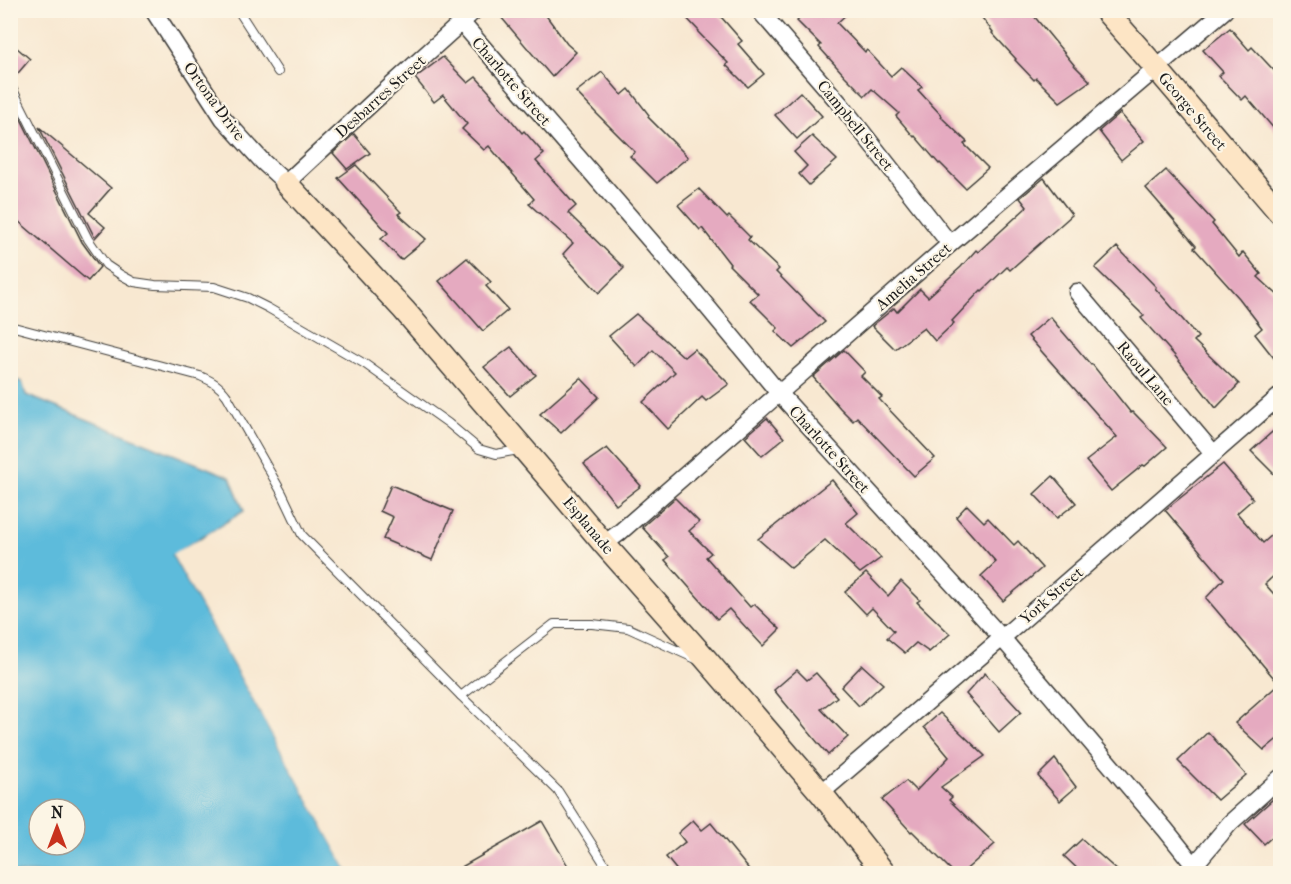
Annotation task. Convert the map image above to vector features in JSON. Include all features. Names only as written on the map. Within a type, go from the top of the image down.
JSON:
[{"type":"street","name":"Ortona Drive","points":[[153,10],[223,118],[263,162],[286,183]]},
{"type":"street","name":"Desbarres Street","points":[[286,183],[475,10]]},
{"type":"street","name":"Campbell Street","points":[[759,10],[842,105],[950,244]]},
{"type":"street","name":"George Street","points":[[1104,10],[1281,213]]},
{"type":"street","name":"Amelia Street","points":[[604,544],[950,244],[1225,10]]},
{"type":"street","name":"Charlotte Street","points":[[461,22],[688,283],[778,392],[1002,638],[1165,829],[1194,871]]},
{"type":"street","name":"Esplanade","points":[[286,183],[404,310],[604,544],[713,666],[821,793],[878,871]]},
{"type":"street","name":"Raoul Lane","points":[[1077,292],[1214,454]]},
{"type":"street","name":"York Street","points":[[821,793],[1281,396]]},
{"type":"street","points":[[1194,871],[1230,823],[1281,778]]},
{"type":"lane","points":[[238,10],[278,72]]},
{"type":"lane","points":[[10,84],[88,239],[106,265],[134,282],[214,287],[248,298],[365,364],[448,423],[479,450],[496,454],[513,451],[520,445]]},
{"type":"lane","points":[[10,326],[200,376],[220,387],[282,493],[302,535],[558,791],[611,873]]},
{"type":"lane","points":[[461,696],[554,624],[592,624],[628,628],[713,666]]},
{"type":"water","points":[[10,378],[22,382],[26,395],[230,477],[244,511],[172,555],[349,873],[11,873]]},
{"type":"pier","points":[[195,541],[196,544],[176,555],[352,874],[349,873],[172,554]]},
{"type":"building","points":[[495,10],[542,10],[567,44],[576,52],[552,77]]},
{"type":"building","points":[[679,10],[715,10],[742,41],[738,44],[764,74],[748,87]]},
{"type":"building","points":[[809,10],[851,10],[837,23],[891,76],[901,67],[922,87],[918,90],[967,142],[964,144],[988,168],[965,188],[914,137],[896,116],[899,113],[872,89],[865,96],[819,47],[821,45],[797,21]]},
{"type":"building","points":[[976,10],[1029,10],[1090,81],[1060,102],[1015,60]]},
{"type":"building","points":[[1230,28],[1249,50],[1252,47],[1281,78],[1281,137],[1246,96],[1242,100],[1219,76],[1223,72],[1203,50]]},
{"type":"building","points":[[10,42],[30,59],[13,79],[10,78]]},
{"type":"building","points":[[443,57],[468,83],[476,77],[522,133],[524,131],[544,154],[536,161],[576,206],[568,213],[624,268],[599,293],[563,254],[573,243],[529,204],[534,199],[489,146],[484,150],[462,129],[467,124],[443,95],[434,102],[415,78]]},
{"type":"building","points":[[602,72],[622,95],[629,89],[649,115],[648,117],[688,157],[657,183],[630,156],[635,152],[576,92]]},
{"type":"building","points":[[800,92],[822,116],[797,139],[775,115]]},
{"type":"building","points":[[10,103],[14,105],[82,242],[100,267],[88,281],[10,214]]},
{"type":"building","points":[[1120,113],[1144,141],[1121,160],[1099,131]]},
{"type":"building","points":[[39,127],[111,188],[89,213],[105,227],[95,238]]},
{"type":"building","points":[[354,134],[370,153],[347,169],[333,153]]},
{"type":"building","points":[[812,136],[837,160],[809,185],[799,174],[807,166],[794,152]]},
{"type":"building","points":[[356,165],[401,212],[398,214],[426,239],[401,260],[381,239],[388,233],[338,178]]},
{"type":"building","points":[[1166,170],[1214,222],[1212,224],[1239,257],[1243,252],[1261,274],[1258,277],[1281,298],[1281,367],[1255,334],[1262,328],[1146,188]]},
{"type":"building","points":[[1044,178],[1072,215],[1010,270],[1007,267],[981,290],[952,321],[954,323],[935,341],[924,328],[895,349],[872,326],[894,308],[897,312],[920,289],[928,297],[976,250],[978,252],[1027,207],[1020,198]]},
{"type":"building","points":[[699,189],[727,218],[729,216],[750,237],[748,240],[779,269],[776,272],[825,322],[793,348],[775,331],[778,328],[750,300],[758,294],[729,265],[702,228],[700,230],[678,205]]},
{"type":"building","points":[[1117,247],[1156,287],[1198,337],[1194,341],[1239,384],[1216,408],[1141,318],[1144,316],[1095,268]]},
{"type":"building","points":[[467,258],[491,282],[486,286],[508,310],[483,331],[439,281]]},
{"type":"building","points":[[636,314],[684,357],[694,349],[729,384],[706,401],[702,397],[668,429],[643,402],[675,372],[653,350],[637,367],[609,336]]},
{"type":"building","points":[[1050,317],[1131,413],[1133,412],[1167,447],[1111,491],[1086,461],[1117,437],[1028,336]]},
{"type":"building","points":[[511,347],[536,375],[510,396],[484,367]]},
{"type":"building","points":[[844,350],[865,372],[861,376],[882,397],[879,399],[935,458],[914,476],[857,417],[853,421],[813,377]]},
{"type":"building","points":[[581,378],[599,397],[561,433],[540,414]]},
{"type":"building","points":[[767,418],[784,438],[762,456],[745,437]]},
{"type":"building","points":[[1281,424],[1281,481],[1251,451]]},
{"type":"building","points":[[607,448],[641,486],[616,505],[584,464]]},
{"type":"building","points":[[1223,464],[1253,499],[1237,513],[1263,543],[1281,527],[1281,569],[1265,584],[1281,602],[1281,736],[1264,750],[1235,723],[1279,684],[1206,598],[1224,579],[1165,510]]},
{"type":"building","points":[[1053,476],[1076,503],[1057,518],[1034,494]]},
{"type":"building","points":[[832,480],[858,513],[846,523],[881,558],[860,573],[825,540],[791,568],[758,539]]},
{"type":"building","points":[[391,485],[453,511],[432,560],[383,539],[393,517],[380,511]]},
{"type":"building","points":[[675,498],[699,522],[689,531],[711,553],[706,557],[750,607],[754,604],[780,629],[763,646],[729,609],[717,619],[665,560],[669,557],[642,527]]},
{"type":"building","points":[[967,505],[984,522],[988,518],[1014,545],[1018,541],[1042,568],[1003,601],[981,576],[996,562],[956,517]]},
{"type":"building","points":[[866,573],[888,596],[901,581],[920,600],[917,602],[950,634],[929,652],[916,643],[905,653],[887,638],[894,631],[872,608],[866,614],[845,592]]},
{"type":"building","points":[[862,665],[883,684],[859,706],[841,687]]},
{"type":"building","points":[[797,670],[807,680],[816,673],[837,697],[821,709],[848,737],[828,755],[774,690]]},
{"type":"building","points":[[985,673],[1021,712],[999,732],[966,694]]},
{"type":"building","points":[[940,713],[985,756],[941,787],[952,797],[949,800],[995,844],[962,873],[954,873],[911,832],[882,800],[906,781],[916,791],[949,757],[924,727]]},
{"type":"building","points":[[1208,732],[1246,775],[1217,800],[1178,761]]},
{"type":"building","points":[[1055,759],[1076,787],[1060,801],[1038,776]]},
{"type":"building","points":[[1281,792],[1281,829],[1264,844],[1245,824]]},
{"type":"building","points":[[693,820],[702,830],[711,823],[752,873],[679,873],[666,857],[685,842],[678,833]]},
{"type":"building","points":[[542,821],[572,873],[451,873]]},
{"type":"building","points":[[1082,839],[1120,873],[1082,873],[1064,856]]}]
